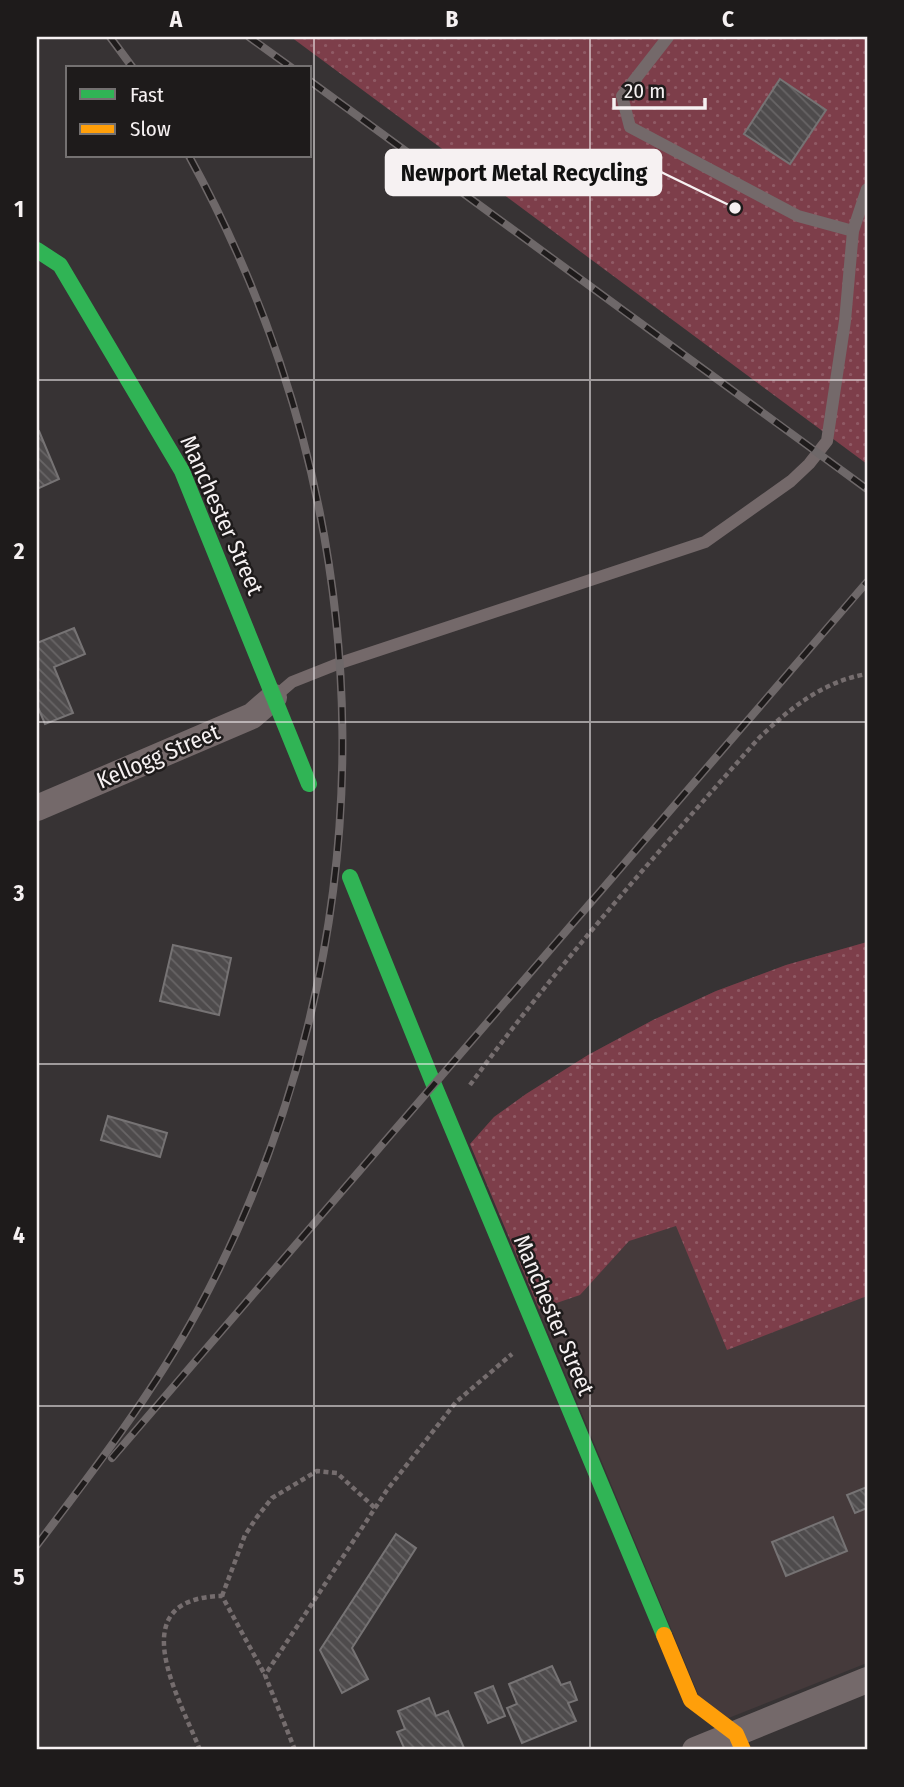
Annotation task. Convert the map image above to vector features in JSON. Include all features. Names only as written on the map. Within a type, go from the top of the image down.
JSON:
[{"type":"street","name":"Manchester Street","points":[[37,250],[60,265],[183,471],[309,784]]},
{"type":"street","name":"Kellogg Street","points":[[37,808],[252,716],[274,697]]},
{"type":"street","name":"Manchester Street","points":[[350,877],[447,1118],[691,1700],[740,1742]]},
{"type":"street","points":[[695,1750],[740,1742],[867,1680]]},
{"type":"lane","points":[[668,37],[622,96],[631,127],[799,216],[853,231]]},
{"type":"lane","points":[[274,697],[292,682],[340,663],[705,542],[791,481],[827,441],[845,321],[853,231],[867,188]]},
{"type":"path","points":[[447,1118],[511,1028],[600,918],[759,738],[786,713],[836,681],[867,674]]},
{"type":"path","points":[[265,1675],[374,1508],[456,1402],[537,1333]]},
{"type":"path","points":[[295,1750],[265,1675],[222,1596],[237,1553],[257,1517],[272,1498],[317,1471],[337,1473],[374,1508]]},
{"type":"path","points":[[200,1750],[167,1666],[162,1644],[166,1626],[174,1611],[187,1602],[205,1596],[222,1596]]},
{"type":"shaded area","points":[[291,37],[867,37],[867,464]]},
{"type":"shaded area","points":[[867,942],[867,1663],[711,1725],[470,1144],[494,1117],[526,1094],[588,1055],[653,1020],[716,991],[786,965]]},
{"type":"shaded area","points":[[867,942],[867,1296],[727,1350],[676,1226],[629,1241],[580,1295],[539,1309],[470,1144],[494,1117],[588,1055],[653,1020],[716,991],[786,965]]},
{"type":"building","points":[[780,79],[826,110],[790,164],[744,134]]},
{"type":"building","points":[[39,431],[59,479],[37,489],[37,432]]},
{"type":"building","points":[[74,628],[85,654],[54,667],[73,713],[45,724],[37,705],[37,643]]},
{"type":"building","points":[[173,945],[231,958],[219,1015],[160,1001]]},
{"type":"building","points":[[108,1116],[167,1133],[160,1157],[101,1140]]},
{"type":"building","points":[[867,1487],[867,1508],[855,1513],[847,1495]]},
{"type":"building","points":[[833,1517],[847,1551],[786,1576],[772,1542]]},
{"type":"building","points":[[396,1534],[416,1548],[352,1648],[368,1679],[342,1693],[320,1650]]},
{"type":"building","points":[[552,1666],[561,1685],[570,1682],[577,1700],[568,1703],[576,1721],[522,1743],[507,1708],[517,1704],[509,1684]]},
{"type":"building","points":[[493,1686],[505,1716],[488,1723],[475,1693]]},
{"type":"building","points":[[429,1698],[436,1716],[448,1711],[464,1748],[405,1750],[397,1732],[405,1729],[398,1711]]},
{"type":"railway","points":[[110,37],[132,66]]},
{"type":"railway","points":[[249,37],[289,66]]},
{"type":"railway","points":[[312,82],[867,489]]},
{"type":"railway","points":[[37,1545],[162,1371],[198,1310],[262,1170],[308,1026],[334,879],[342,732],[332,584],[302,438],[255,295],[190,158]]},
{"type":"railway","points":[[112,1458],[867,582]]},
{"type":"traffic: fast","points":[[37,250],[60,265],[182,471],[309,784]]},
{"type":"traffic: fast","points":[[350,877],[664,1635]]},
{"type":"traffic: slow","points":[[664,1635],[691,1700],[736,1734],[743,1750]]},
{"type":"place","name":"Newport Metal Recycling","points":[[735,208]]}]
